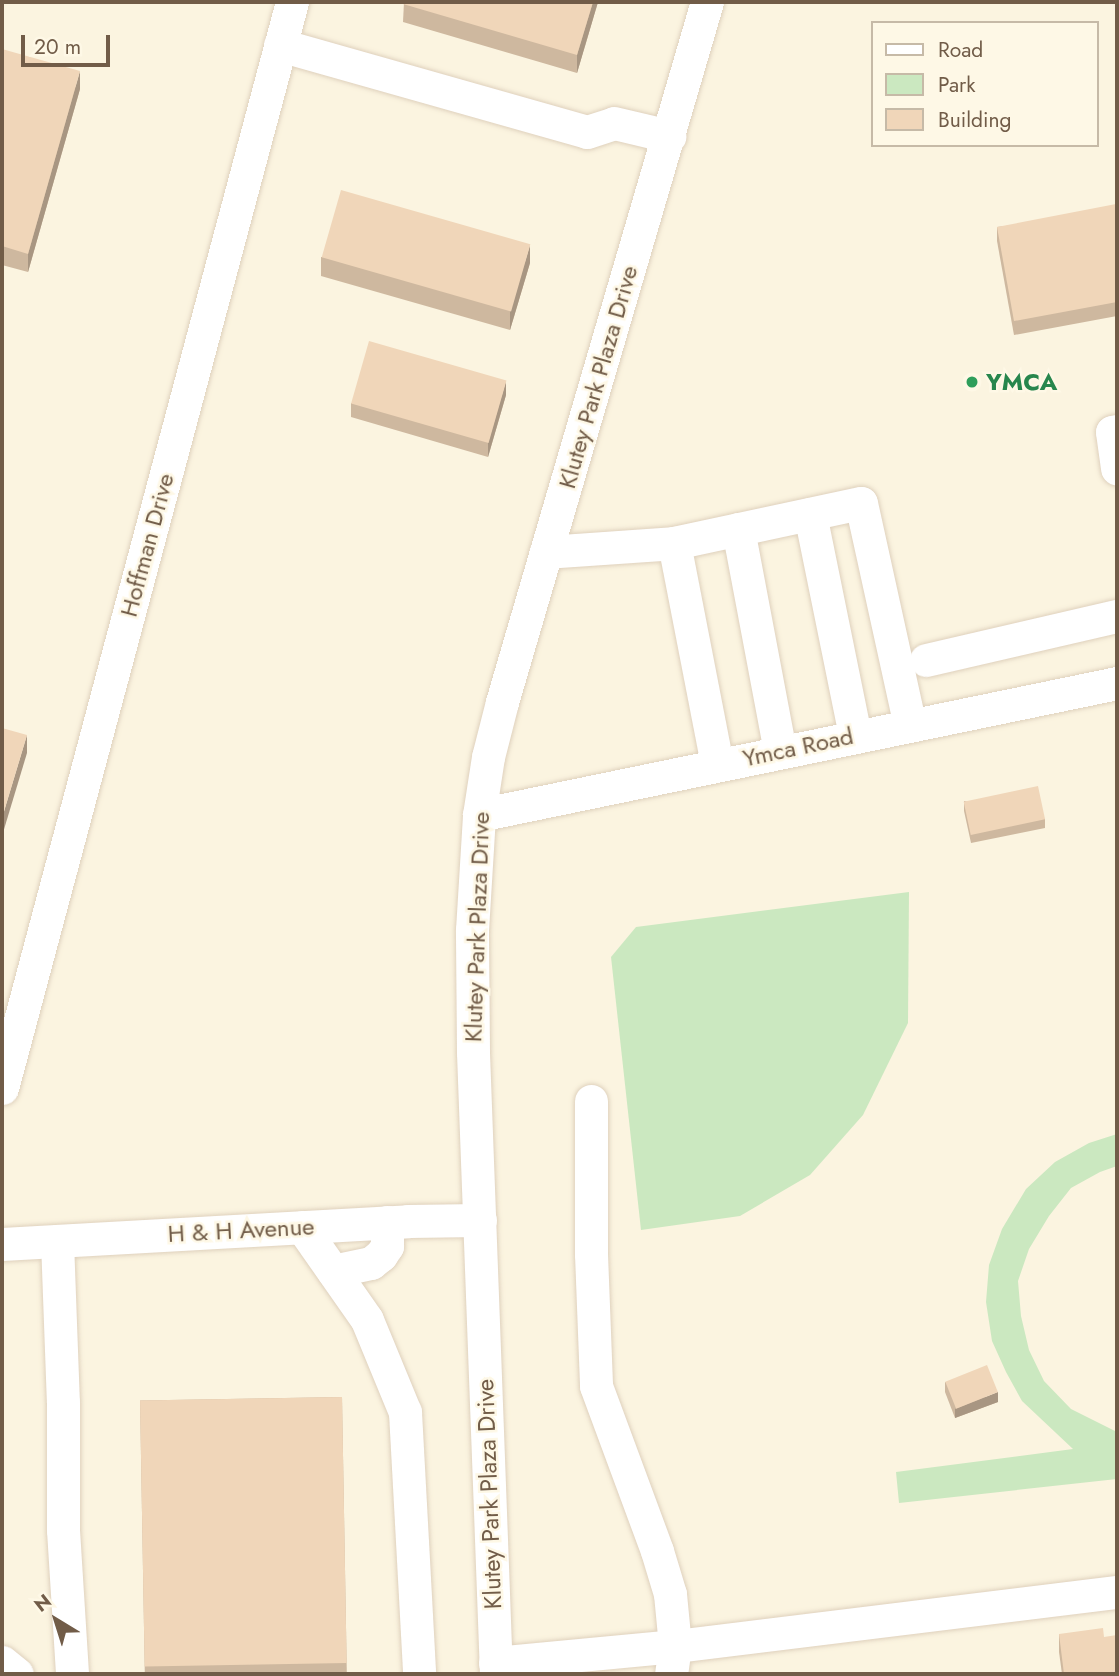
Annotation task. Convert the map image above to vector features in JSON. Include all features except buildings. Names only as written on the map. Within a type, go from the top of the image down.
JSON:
[{"type":"street","name":"Hoffman Drive","points":[[2,1088],[292,2]]},
{"type":"street","name":"Klutey Park Plaza Drive","points":[[496,1669],[472,943],[479,815],[488,757],[502,702],[707,2]]},
{"type":"street","points":[[280,45],[587,132],[614,122],[669,136]]},
{"type":"street","points":[[1117,431],[1112,432],[1117,469]]},
{"type":"street","points":[[546,552],[674,543],[861,503],[909,725]]},
{"type":"street","points":[[810,514],[855,735]]},
{"type":"street","points":[[738,529],[780,751]]},
{"type":"street","points":[[674,543],[718,764]]},
{"type":"street","points":[[926,660],[1117,617]]},
{"type":"street","name":"Ymca Road","points":[[479,815],[855,735],[1117,683]]},
{"type":"street","points":[[591,1101],[591,1254],[596,1386],[670,1594],[673,1660]]},
{"type":"street","name":"H & H Avenue","points":[[2,1244],[387,1222],[480,1220]]},
{"type":"street","points":[[333,1270],[371,1263],[381,1255],[387,1246],[387,1222]]},
{"type":"street","points":[[302,1227],[367,1320],[405,1412],[419,1674]]},
{"type":"street","points":[[57,1241],[63,1402],[63,1530],[72,1674]]},
{"type":"street","points":[[496,1669],[673,1660],[1117,1592]]},
{"type":"street","points":[[2,1662],[17,1674]]},
{"type":"green space","points":[[909,892],[908,1023],[863,1115],[810,1175],[740,1216],[641,1230],[611,957],[636,927]]},
{"type":"green space","points":[[1117,1134],[1117,1166],[1071,1188],[1049,1216],[1029,1249],[1018,1281],[1021,1316],[1029,1350],[1044,1381],[1071,1409],[1117,1432],[1117,1479],[899,1503],[896,1472],[1073,1449],[1022,1401],[1006,1372],[992,1341],[986,1302],[989,1265],[1002,1229],[1026,1189],[1055,1162],[1089,1143]]},
{"type":"place","name":"YMCA","points":[[972,382]]}]
